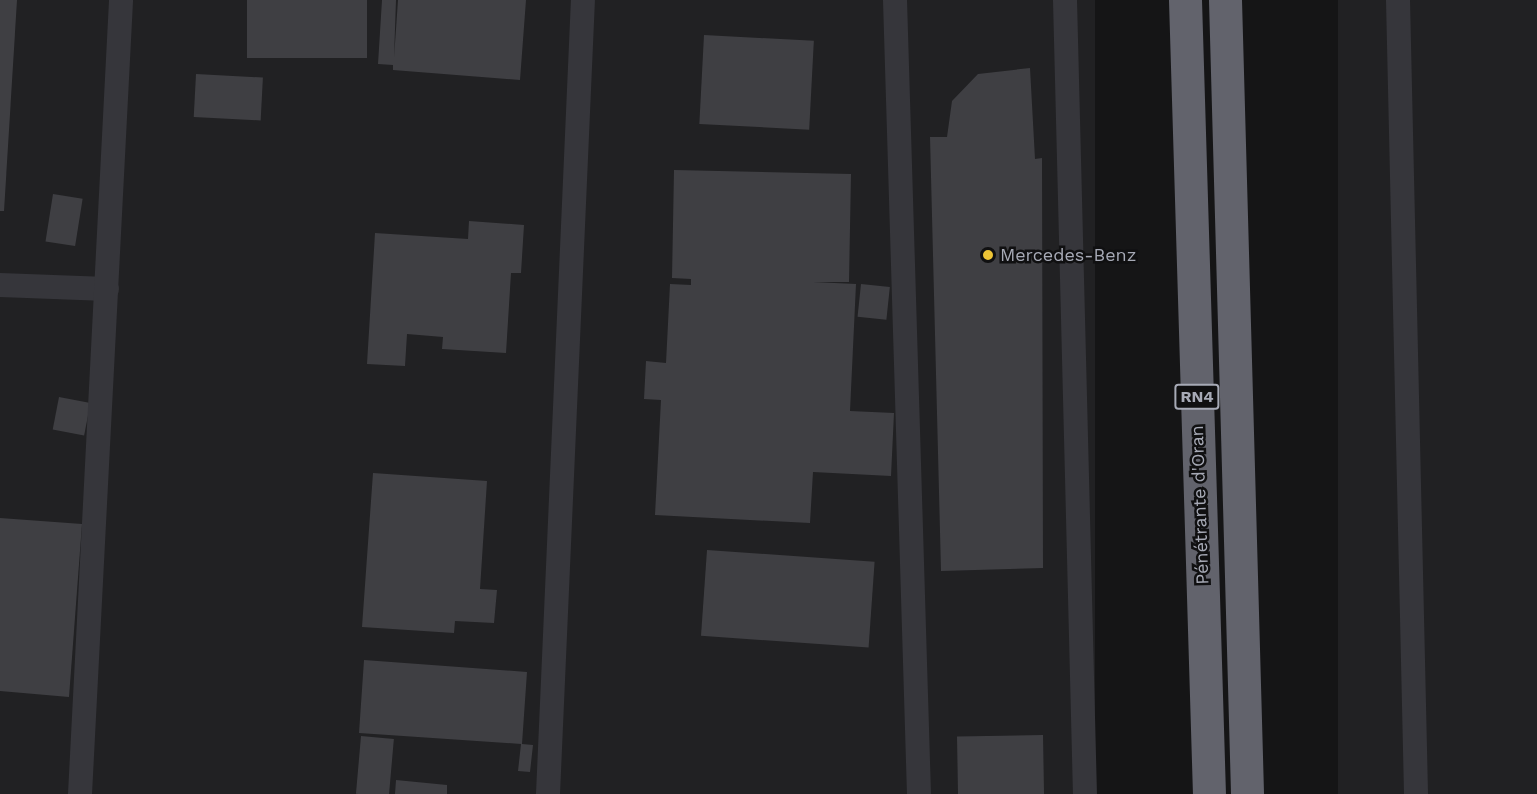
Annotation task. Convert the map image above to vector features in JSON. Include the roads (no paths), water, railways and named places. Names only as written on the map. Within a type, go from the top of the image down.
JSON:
[{"type":"highway","name":"Pénétrante d'Oran","points":[[1185,0],[1209,794]]},
{"type":"highway","name":"Pénétrante d'Oran","points":[[1225,0],[1247,794]]},
{"type":"street","points":[[80,794],[121,0]]},
{"type":"street","points":[[548,794],[583,0]]},
{"type":"street","points":[[896,0],[919,794]]},
{"type":"street","points":[[1065,0],[1085,794]]},
{"type":"street","points":[[1398,0],[1416,794]]},
{"type":"street","points":[[0,285],[107,289]]},
{"type":"place","name":"Mercedes-Benz","points":[[988,255]]}]
